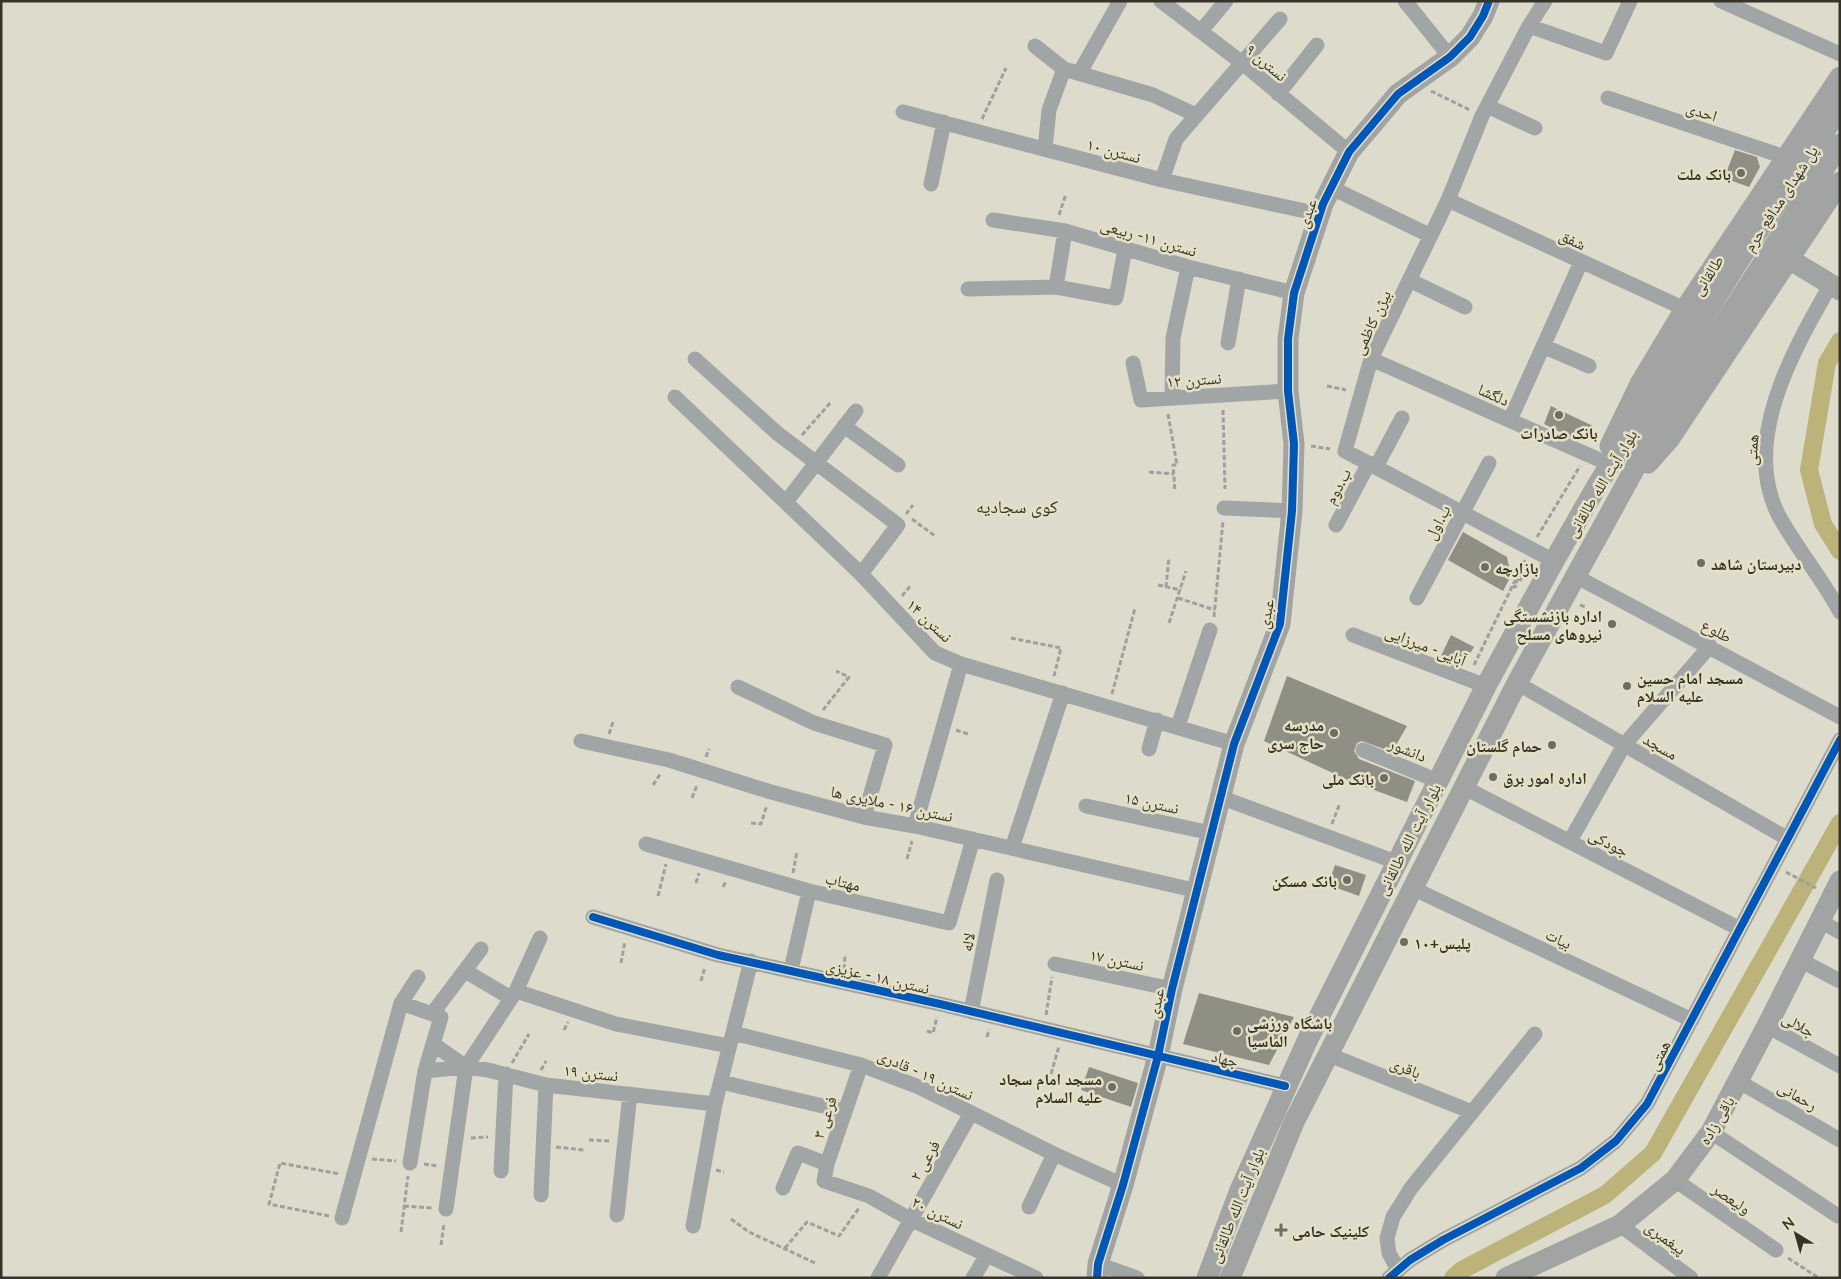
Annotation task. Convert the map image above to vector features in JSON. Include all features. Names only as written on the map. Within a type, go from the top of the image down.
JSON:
[{"type":"main road","name":"عبدی","points":[[1098,1271],[1158,1056],[1172,989],[1234,744],[1280,624],[1292,511],[1294,444],[1288,391],[1288,338],[1294,293],[1319,214],[1330,187],[1349,152],[1392,101],[1413,83],[1450,57],[1470,37],[1483,16],[1489,1]]},
{"type":"main road","name":"طالقانی","points":[[1598,484],[1602,461],[1640,384],[1685,309],[1785,157],[1840,78]]},
{"type":"main road","name":"پل شهدای مدافع حرم","points":[[1650,421],[1748,246],[1840,108]]},
{"type":"main road","name":"پل شهدای مدافع حرم","points":[[1650,421],[1840,144]]},
{"type":"main road","points":[[1622,493],[1670,438],[1840,182]]},
{"type":"main road","points":[[1789,259],[1835,287]]},
{"type":"main road","name":"بلوار آیت الله طالقانی","points":[[1207,1278],[1240,1190],[1285,1086],[1486,686],[1598,484],[1650,421]]},
{"type":"main road","name":"بلوار آیت الله طالقانی","points":[[1230,1278],[1294,1122],[1327,1054],[1517,683],[1622,493],[1650,421]]},
{"type":"main road","name":"باقی زاده","points":[[1506,1278],[1620,1225],[1675,1180],[1711,1132],[1767,1026],[1840,880]]},
{"type":"street","points":[[1080,72],[1120,1]]},
{"type":"street","name":"نسترن ۹","points":[[1161,1],[1241,62],[1349,152]]},
{"type":"street","points":[[1201,31],[1226,1]]},
{"type":"street","points":[[1405,1],[1450,57]]},
{"type":"street","name":"بیژن کاظمی","points":[[1346,450],[1371,359],[1429,235],[1448,200],[1484,111],[1529,26],[1545,1]]},
{"type":"street","points":[[1529,26],[1606,53],[1630,1]]},
{"type":"street","points":[[1721,1],[1840,54]]},
{"type":"street","points":[[1162,180],[1176,139],[1280,19]]},
{"type":"street","points":[[1278,94],[1317,45]]},
{"type":"street","points":[[1035,46],[1064,69],[1080,72],[1111,84],[1153,95],[1196,115]]},
{"type":"street","points":[[1045,149],[1049,110],[1064,69]]},
{"type":"street","name":"احدی","points":[[1608,98],[1785,157]]},
{"type":"street","points":[[1484,111],[1535,128]]},
{"type":"street","name":"نسترن ۱۰","points":[[902,112],[1162,180],[1319,214]]},
{"type":"street","points":[[931,184],[944,122]]},
{"type":"street","points":[[1330,187],[1429,235]]},
{"type":"street","name":"شفق","points":[[1448,200],[1685,309]]},
{"type":"street","name":"نسترن ۱۱- ربیعی","points":[[993,220],[1060,230],[1188,267],[1294,293]]},
{"type":"street","points":[[1056,287],[1060,230]]},
{"type":"street","points":[[968,289],[1056,287],[1116,298],[1125,249]]},
{"type":"street","points":[[1510,420],[1581,262]]},
{"type":"street","points":[[1169,398],[1173,338],[1188,267]]},
{"type":"street","points":[[1228,343],[1238,279]]},
{"type":"street","points":[[1409,280],[1465,307]]},
{"type":"street","name":"همتی","points":[[1835,287],[1795,347],[1776,397],[1767,445],[1767,477],[1772,499],[1779,516],[1826,586],[1840,612]]},
{"type":"street","points":[[1543,346],[1589,366]]},
{"type":"street","points":[[695,359],[793,445],[898,525],[860,574]]},
{"type":"street","name":"دلگشا","points":[[1371,359],[1602,461]]},
{"type":"street","name":"نسترن ۱۲","points":[[1133,363],[1141,400],[1288,391]]},
{"type":"street","name":"نسترن ۱۴","points":[[675,397],[860,574],[935,653],[961,664],[1178,726],[1234,744]]},
{"type":"street","points":[[786,502],[856,411]]},
{"type":"street","name":"ب.دوم","points":[[1336,525],[1402,418]]},
{"type":"street","points":[[844,426],[898,466]]},
{"type":"street","points":[[1346,450],[1554,561]]},
{"type":"street","name":"ب.اول","points":[[1417,598],[1489,463]]},
{"type":"street","points":[[1224,508],[1292,511]]},
{"type":"street","name":"طلوع","points":[[1577,576],[1840,717]]},
{"type":"street","points":[[1178,726],[1210,630]]},
{"type":"street","name":"آبایی- میرزایی","points":[[1353,635],[1486,686]]},
{"type":"street","points":[[1570,842],[1624,745],[1710,646]]},
{"type":"street","points":[[915,826],[961,664]]},
{"type":"street","name":"مسجد","points":[[1517,683],[1788,839]]},
{"type":"street","points":[[738,687],[814,723],[885,744],[864,817]]},
{"type":"street","points":[[1012,848],[1057,692]]},
{"type":"street","points":[[1149,749],[1157,720]]},
{"type":"street","name":"همتی","points":[[1393,1274],[1443,1240],[1581,1168],[1616,1141],[1647,1104],[1840,740]]},
{"type":"street","name":"نسترن ۱۶ - ملایری ها","points":[[580,741],[669,760],[771,792],[864,817],[915,826],[1198,892]]},
{"type":"street","name":"دانشور","points":[[1363,750],[1438,781]]},
{"type":"street","name":"جودکی","points":[[1463,787],[1740,929]]},
{"type":"street","points":[[1220,797],[1396,862]]},
{"type":"street","name":"نسترن ۱۵","points":[[1086,806],[1211,833]]},
{"type":"street","name":"مهتاب","points":[[646,844],[809,891],[949,923],[972,839]]},
{"type":"street","name":"لاله","points":[[971,1012],[997,880]]},
{"type":"street","name":"بیات","points":[[1412,888],[1692,1020]]},
{"type":"street","points":[[791,970],[809,891]]},
{"type":"street","name":"نسترن ۱۸ - عزیزی","points":[[593,917],[718,955],[940,1004],[1158,1056]]},
{"type":"street","points":[[1820,921],[1840,932]]},
{"type":"street","points":[[446,1209],[466,1067],[514,995],[540,938]]},
{"type":"street","points":[[432,1014],[481,949]]},
{"type":"street","points":[[1800,960],[1840,981]]},
{"type":"street","points":[[693,1226],[715,1104],[751,962]]},
{"type":"street","name":"نسترن ۱۷","points":[[1055,964],[1172,989]]},
{"type":"street","name":"نسترن ۱۹ - قادری","points":[[465,971],[514,995],[616,1024],[731,1040],[861,1065],[918,1087],[1054,1154],[1123,1185]]},
{"type":"street","points":[[342,1218],[401,1003],[418,977]]},
{"type":"street","points":[[401,1003],[440,1017],[425,1071],[410,1163]]},
{"type":"street","name":"جلالی","points":[[1767,1026],[1840,1066]]},
{"type":"street","points":[[1393,1274],[1387,1238],[1393,1218],[1411,1188],[1535,1034]]},
{"type":"street","name":"نسترن ۱۹","points":[[433,1044],[466,1067]]},
{"type":"street","name":"باقری","points":[[1327,1054],[1472,1112]]},
{"type":"street","name":"جهاد","points":[[1158,1056],[1285,1086]]},
{"type":"street","name":"فرعی ۳","points":[[824,1181],[827,1164],[861,1065]]},
{"type":"street","name":"نسترن ۱۹","points":[[425,1071],[466,1067],[506,1074],[546,1085],[715,1104]]},
{"type":"street","points":[[501,1171],[506,1074]]},
{"type":"street","name":"رحمانی","points":[[1738,1081],[1840,1140]]},
{"type":"street","points":[[720,1082],[844,1111]]},
{"type":"street","points":[[541,1195],[546,1085]]},
{"type":"street","points":[[618,1215],[630,1094]]},
{"type":"street","name":"فرعی ۲","points":[[878,1278],[971,1112]]},
{"type":"street","points":[[1711,1132],[1838,1216]]},
{"type":"street","points":[[784,1188],[798,1153],[827,1164]]},
{"type":"street","points":[[1029,1207],[1054,1154]]},
{"type":"street","name":"ولیعصر","points":[[1675,1180],[1776,1250]]},
{"type":"street","name":"نسترن ۲۰","points":[[824,1181],[869,1196],[910,1219],[1036,1278]]},
{"type":"street","name":"پیغمبری","points":[[1620,1225],[1691,1278]]},
{"type":"street","points":[[973,1278],[986,1255]]},
{"type":"street","points":[[1098,1271],[1136,1278]]},
{"type":"path","points":[[976,131],[1006,68]]},
{"type":"path","points":[[1413,83],[1484,111]]},
{"type":"path","points":[[1060,230],[1066,194]]},
{"type":"path","points":[[1327,386],[1362,394]]},
{"type":"path","points":[[1223,394],[1225,489]]},
{"type":"path","points":[[1169,398],[1177,465],[1173,465],[1175,491]]},
{"type":"path","points":[[793,445],[831,402]]},
{"type":"path","points":[[1294,444],[1346,450]]},
{"type":"path","points":[[1149,472],[1174,474]]},
{"type":"path","points":[[1178,598],[1215,610],[1224,508]]},
{"type":"path","points":[[906,514],[935,536]]},
{"type":"path","points":[[1467,679],[1521,574],[1530,549]]},
{"type":"path","points":[[1166,587],[1169,557]]},
{"type":"path","points":[[1169,623],[1186,571]]},
{"type":"path","points":[[1516,588],[1514,587],[1521,574]]},
{"type":"path","points":[[1158,585],[1181,590]]},
{"type":"path","points":[[1580,604],[1586,607]]},
{"type":"path","points":[[1109,706],[1135,608]]},
{"type":"path","points":[[1011,638],[1061,648],[1057,692]]},
{"type":"path","points":[[814,723],[848,676],[836,671]]},
{"type":"path","points":[[751,823],[761,824],[771,792]]},
{"type":"path","points":[[1327,836],[1340,803]]},
{"type":"path","points":[[658,896],[670,851]]},
{"type":"path","points":[[791,886],[797,851]]},
{"type":"path","points":[[1791,875],[1818,889]]},
{"type":"path","points":[[621,963],[628,928]]},
{"type":"path","points":[[1044,1029],[1055,964]]},
{"type":"path","points":[[927,1031],[933,1033],[940,1004]]},
{"type":"path","points":[[506,1074],[529,1034]]},
{"type":"path","points":[[1051,1074],[1063,1034]]},
{"type":"path","points":[[456,1139],[503,1136]]},
{"type":"path","points":[[589,1140],[625,1142]]},
{"type":"path","points":[[543,1145],[584,1150]]},
{"type":"path","points":[[342,1218],[269,1204],[280,1163],[354,1176]]},
{"type":"path","points":[[401,1232],[410,1163]]},
{"type":"path","points":[[786,1248],[807,1222],[839,1236],[869,1196]]},
{"type":"path","points":[[404,1206],[446,1209],[441,1245]]},
{"type":"path","points":[[731,1220],[749,1232],[815,1263]]},
{"type":"path","points":[[1776,1250],[1819,1278]]},
{"type":"building","name":"بانک ملت","points":[[1735,150],[1757,157],[1760,167],[1749,187],[1724,178]]},
{"type":"building","name":"بانک صادرات","points":[[1551,406],[1593,426],[1586,437],[1572,438],[1544,424]]},
{"type":"building","name":"بازارچه","points":[[1463,532],[1507,557],[1511,576],[1503,591],[1448,560]]},
{"type":"building","points":[[1451,635],[1474,647],[1465,662],[1458,665],[1440,658]]},
{"type":"building","name":"مدرسه حاج سری","points":[[1287,676],[1407,726],[1392,752],[1362,741],[1357,743],[1354,751],[1359,759],[1415,781],[1407,802],[1352,782],[1264,741]]},
{"type":"building","name":"بانک مسکن","points":[[1335,865],[1366,875],[1359,896],[1328,885]]},
{"type":"building","name":"باشگاه ورزشی الماسیا","points":[[1199,993],[1294,1017],[1269,1065],[1183,1044]]},
{"type":"building","name":"مسجد امام سجاد علیه السلام","points":[[1089,1067],[1138,1083],[1131,1107],[1081,1090]]},
{"type":"waterway","points":[[1840,341],[1827,363],[1809,470],[1823,524],[1840,551]]},
{"type":"waterway","points":[[1453,1278],[1462,1270],[1605,1195],[1653,1153],[1840,823]]},
{"type":"cycle path","points":[[1097,1278],[1098,1264],[1123,1185],[1158,1056],[1172,989],[1234,744],[1280,624],[1292,511],[1294,444],[1288,391],[1288,339],[1294,293],[1323,204],[1349,152],[1398,94],[1450,57],[1470,37],[1483,16],[1489,1]]},
{"type":"cycle path","points":[[1389,1278],[1410,1260],[1443,1240],[1581,1168],[1616,1141],[1647,1104],[1840,740]]},
{"type":"cycle path","points":[[593,917],[718,955],[940,1004],[1285,1086]]},
{"type":"place","name":"بانک ملت","points":[[1741,173]]},
{"type":"place","name":"بانک صادرات","points":[[1559,415]]},
{"type":"place","name":"دبیرستان شاهد","points":[[1701,563]]},
{"type":"place","name":"بازارچه","points":[[1485,567]]},
{"type":"place","name":"اداره بازنشستگی نیروهای مسلح","points":[[1612,624]]},
{"type":"place","name":"مسجد امام حسین علیه السلام","points":[[1627,686]]},
{"type":"place","name":"مدرسه حاج سری","points":[[1334,733]]},
{"type":"place","name":"حمام گلستان","points":[[1552,745]]},
{"type":"place","name":"اداره امور برق","points":[[1493,777]]},
{"type":"place","name":"بانک ملی","points":[[1384,778]]},
{"type":"place","name":"بانک مسکن","points":[[1347,880]]},
{"type":"place","name":"پلیس+۱۰","points":[[1404,942]]},
{"type":"place","name":"باشگاه ورزشی الماسیا","points":[[1237,1031]]},
{"type":"place","name":"مسجد امام سجاد علیه السلام","points":[[1112,1087]]},
{"type":"place","name":"کلینیک حامی","points":[[1281,1230]]},
{"type":"district","name":"کوی سجادیه","points":[[1017,506]]}]
